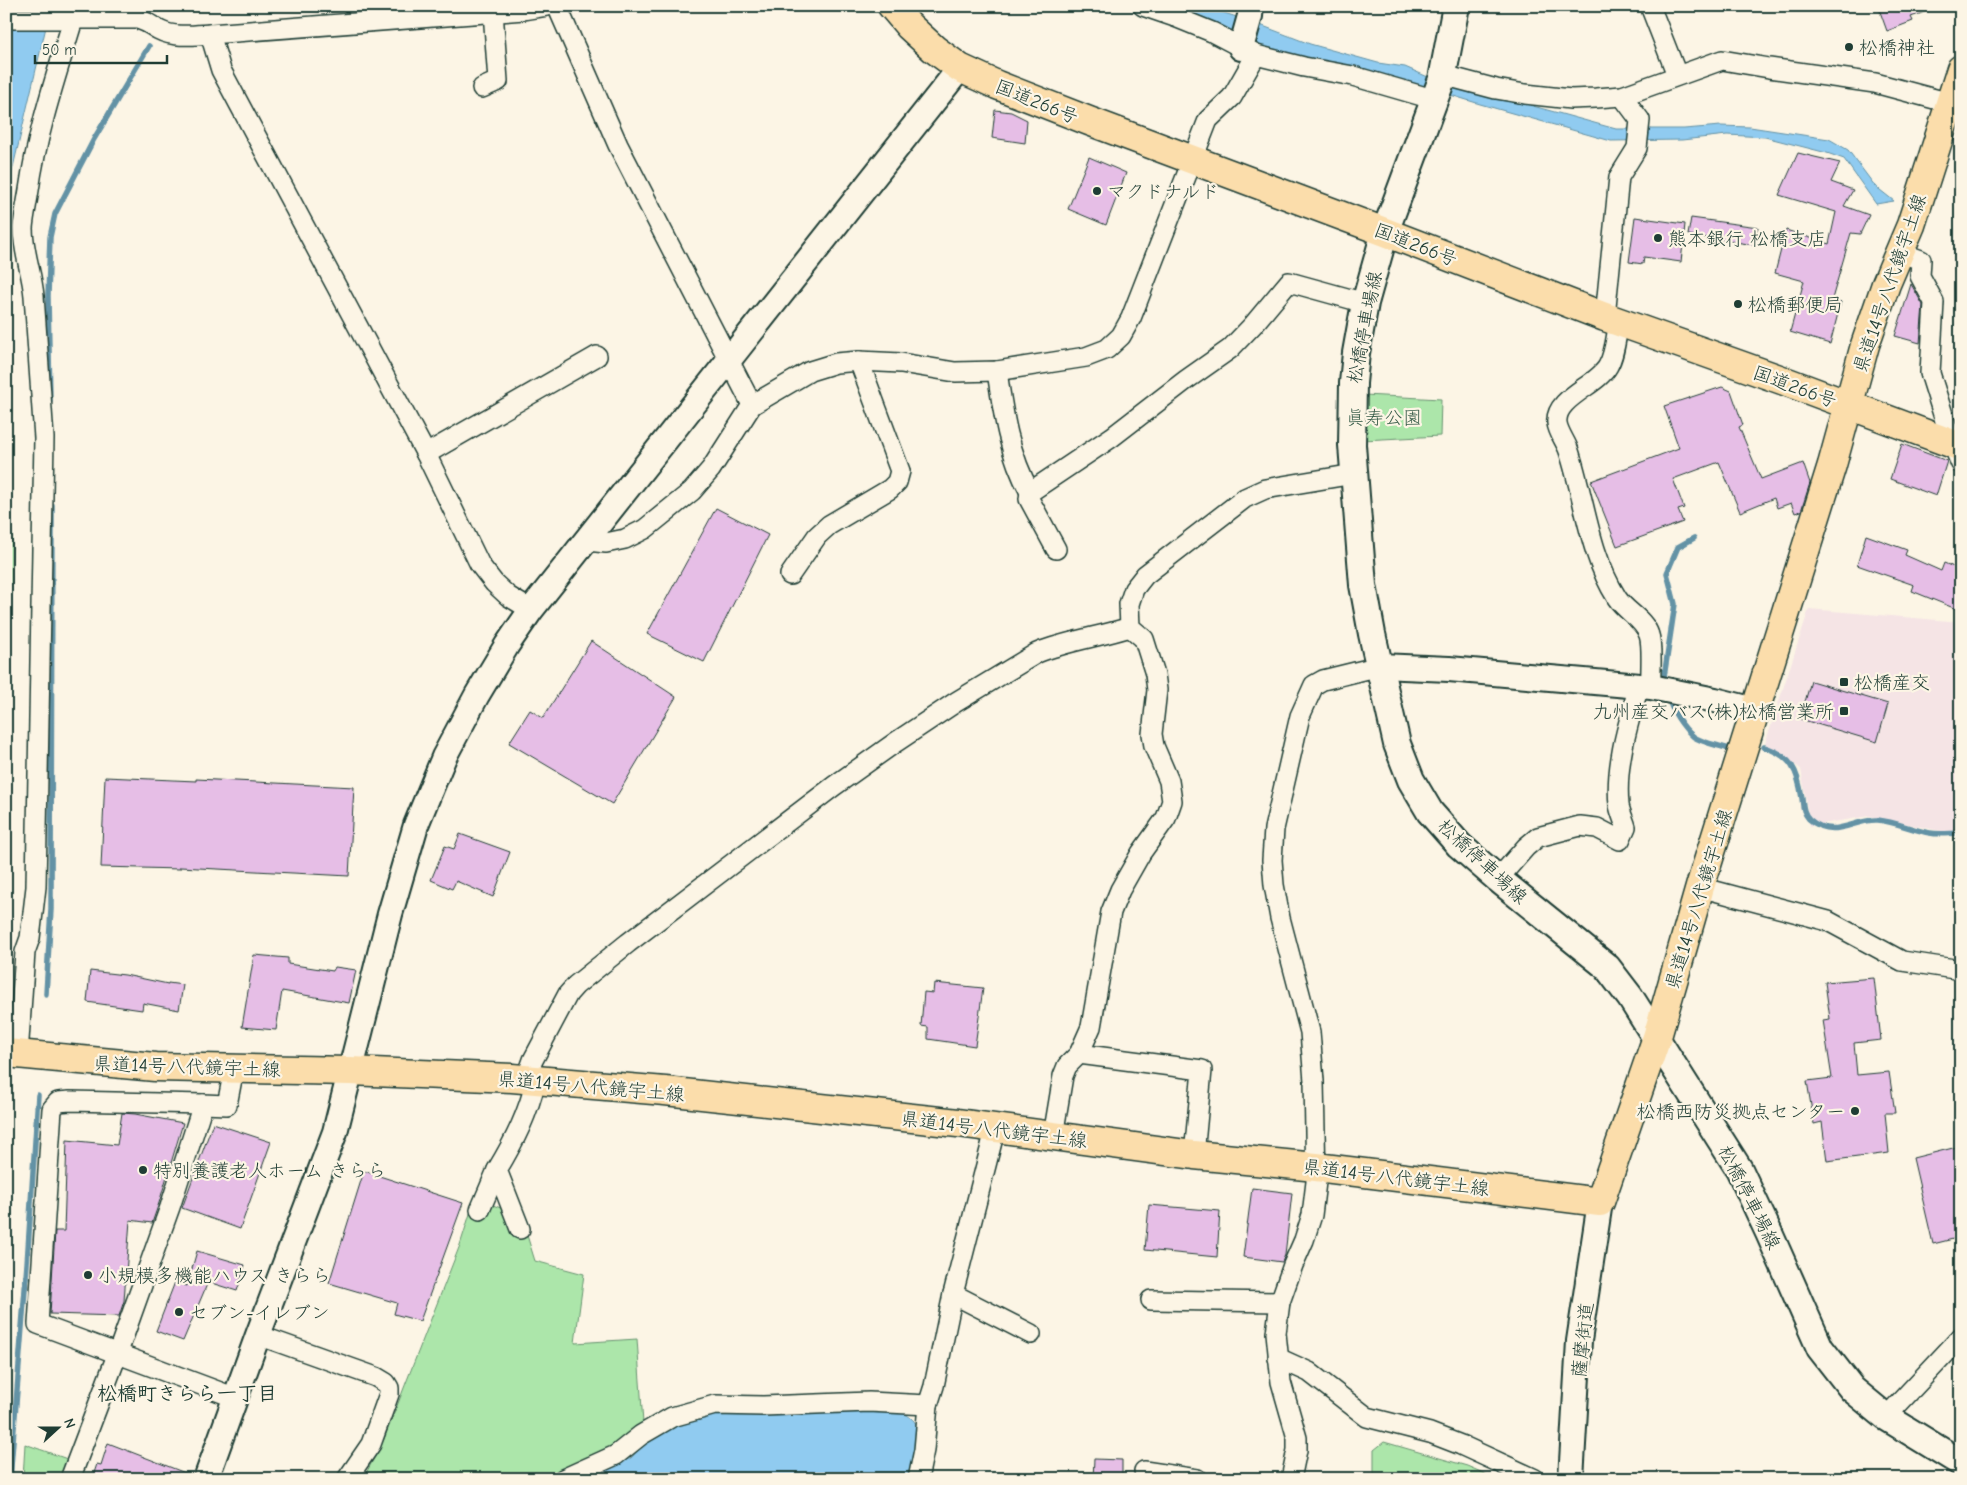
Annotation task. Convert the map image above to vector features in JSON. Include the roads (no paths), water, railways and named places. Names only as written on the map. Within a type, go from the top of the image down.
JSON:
[{"type":"main road","name":"国道266号","points":[[892,6],[909,26],[934,49],[960,68],[997,85],[1612,320],[1782,380],[1958,452]]},
{"type":"main road","name":"松橋停車場線","points":[[1456,6],[1440,87],[1385,232],[1365,302],[1353,383],[1351,415],[1363,585],[1397,744],[1411,780],[1430,812],[1459,845],[1607,967],[1630,998],[1657,1037],[1739,1169],[1770,1233],[1820,1348],[1852,1389],[1886,1417],[1961,1463]]},
{"type":"main road","name":"県道14号八代鏡宇土線","points":[[12,1054],[155,1067],[350,1071],[531,1080],[665,1091],[941,1121],[995,1130],[1194,1155],[1316,1167],[1600,1202],[1657,1037],[1700,887],[1805,552],[1865,345],[1955,105],[1961,69]]},
{"type":"street","points":[[6,19],[138,19],[150,22],[159,30],[180,35],[524,10],[548,6]]},
{"type":"street","points":[[557,6],[618,145],[752,406]]},
{"type":"street","points":[[1143,6],[1212,32],[1246,48],[1304,67],[1353,76],[1440,87],[1496,89],[1525,94],[1571,98],[1622,96],[1722,60],[1875,83],[1955,105]]},
{"type":"street","points":[[1650,6],[1677,75]]},
{"type":"street","points":[[587,541],[606,544],[625,539],[645,529],[692,491],[711,470],[752,406],[810,371],[836,363],[859,361],[901,364],[955,372],[996,371],[1086,357],[1107,349],[1121,336],[1130,318],[1191,159],[1208,120],[1232,97],[1246,48],[1250,11]]},
{"type":"street","points":[[482,88],[498,81],[493,12]]},
{"type":"street","points":[[12,1054],[25,952],[30,938],[36,887],[44,438],[32,274],[24,240],[23,226],[32,165],[68,20]]},
{"type":"street","points":[[210,34],[222,70],[426,454],[480,565],[494,583],[508,596],[531,610]]},
{"type":"street","points":[[206,1479],[335,1132],[390,914],[416,825],[444,757],[476,694],[531,610],[960,68]]},
{"type":"street","points":[[1498,879],[1526,847],[1538,837],[1580,826],[1597,828],[1620,840],[1626,827],[1619,808],[1618,781],[1625,738],[1655,688],[1650,636],[1644,624],[1627,610],[1617,598],[1599,561],[1568,450],[1557,423],[1560,408],[1569,399],[1596,380],[1608,366],[1619,177],[1637,148],[1640,120],[1622,96]]},
{"type":"street","points":[[1899,252],[1921,260],[1920,276],[1934,302],[1930,373],[1958,452]]},
{"type":"street","points":[[1030,492],[1112,438],[1186,380],[1230,349],[1290,282],[1365,302]]},
{"type":"street","points":[[426,454],[597,356]]},
{"type":"street","points":[[790,575],[817,536],[829,525],[890,489],[897,482],[900,472],[859,361]]},
{"type":"street","points":[[996,371],[1003,416],[1012,452],[1030,492],[1029,499],[1056,549]]},
{"type":"street","points":[[1053,1136],[1063,1076],[1067,1066],[1078,1054],[1091,1028],[1111,912],[1120,890],[1141,853],[1166,818],[1172,800],[1169,781],[1154,746],[1152,734],[1157,690],[1155,674],[1144,639],[1130,627],[1129,604],[1134,589],[1144,575],[1245,498],[1265,489],[1354,474]]},
{"type":"street","points":[[480,1210],[497,1170],[516,1139],[532,1098],[531,1080],[542,1043],[568,994],[576,985],[766,837],[896,742],[1037,652],[1130,627]]},
{"type":"street","points":[[1291,1479],[1297,1450],[1297,1438],[1284,1397],[1276,1333],[1280,1302],[1312,1215],[1316,1167],[1313,1053],[1310,1032],[1280,918],[1272,860],[1274,830],[1300,716],[1314,685],[1323,680],[1380,666],[1449,669],[1655,688],[1755,710]]},
{"type":"street","points":[[1700,887],[1828,921],[1902,962],[1961,970]]},
{"type":"street","points":[[1078,1054],[1202,1070],[1194,1155]]},
{"type":"street","points":[[234,1069],[226,1105],[70,1101],[58,1102],[52,1109],[38,1324],[236,1398]]},
{"type":"street","points":[[70,1479],[170,1206],[203,1104]]},
{"type":"street","points":[[918,1479],[924,1450],[928,1405],[934,1386],[952,1294],[995,1130]]},
{"type":"street","points":[[497,1170],[520,1229]]},
{"type":"street","name":"薩摩街道","points":[[1571,1479],[1579,1341],[1600,1202]]},
{"type":"street","points":[[952,1294],[1031,1334]]},
{"type":"street","points":[[1150,1300],[1280,1302]]},
{"type":"street","points":[[258,1335],[368,1374],[386,1383],[389,1388],[389,1394],[371,1444],[347,1479]]},
{"type":"street","points":[[1886,1417],[1961,1337]]},
{"type":"street","points":[[1278,1358],[1309,1372],[1367,1417],[1453,1442],[1535,1479]]},
{"type":"street","points":[[563,1479],[616,1455],[641,1435],[672,1417],[715,1405],[763,1406],[894,1402],[928,1405]]},
{"type":"street","points":[[1144,1471],[1197,1479]]},
{"type":"water","points":[[6,6],[53,6],[50,10],[6,197]]},
{"type":"water","points":[[1170,6],[1203,6],[1310,44],[1378,63],[1405,67],[1428,77],[1616,129],[1750,127],[1829,139],[1848,150],[1875,186],[1894,201],[1876,204],[1844,159],[1827,153],[1765,137],[1727,135],[1682,140],[1611,141],[1421,86],[1302,59],[1251,44]]},
{"type":"water","points":[[716,1410],[897,1410],[912,1419],[918,1429],[917,1451],[911,1479],[583,1479],[631,1458],[648,1440],[671,1424]]},
{"type":"waterway","points":[[50,401],[48,296],[50,237],[55,214],[94,139],[149,46]]},
{"type":"waterway","points":[[46,994],[51,909],[52,505]]},
{"type":"waterway","points":[[1665,685],[1664,677],[1675,604],[1667,573],[1678,547],[1694,538]]},
{"type":"waterway","points":[[1668,696],[1678,718],[1694,737],[1729,749]]},
{"type":"waterway","points":[[1764,747],[1781,755],[1792,765],[1798,780],[1804,812],[1809,819],[1818,825],[1835,828],[1869,820],[1878,820],[1930,833],[1961,833]]},
{"type":"waterway","points":[[10,1479],[38,1095]]},
{"type":"place","name":"松橋神社","points":[[1849,47]]},
{"type":"place","name":"マクドナルド","points":[[1097,191]]},
{"type":"place","name":"熊本銀行 松橋支店","points":[[1658,238]]},
{"type":"place","name":"松橋郵便局","points":[[1738,304]]},
{"type":"place","name":"松橋産交","points":[[1844,682]]},
{"type":"place","name":"九州産交バス(株)松橋営業所","points":[[1844,711]]},
{"type":"place","name":"松橋西防災拠点センター","points":[[1855,1111]]},
{"type":"place","name":"特別養護老人ホーム きらら","points":[[143,1170]]},
{"type":"place","name":"小規模多機能ハウス きらら","points":[[88,1275]]},
{"type":"place","name":"セブン-イレブン","points":[[179,1312]]},
{"type":"district","name":"松橋町きらら一丁目","points":[[187,1393]]},
{"type":"park label","name":"眞寿公園","points":[[1384,417]]}]
